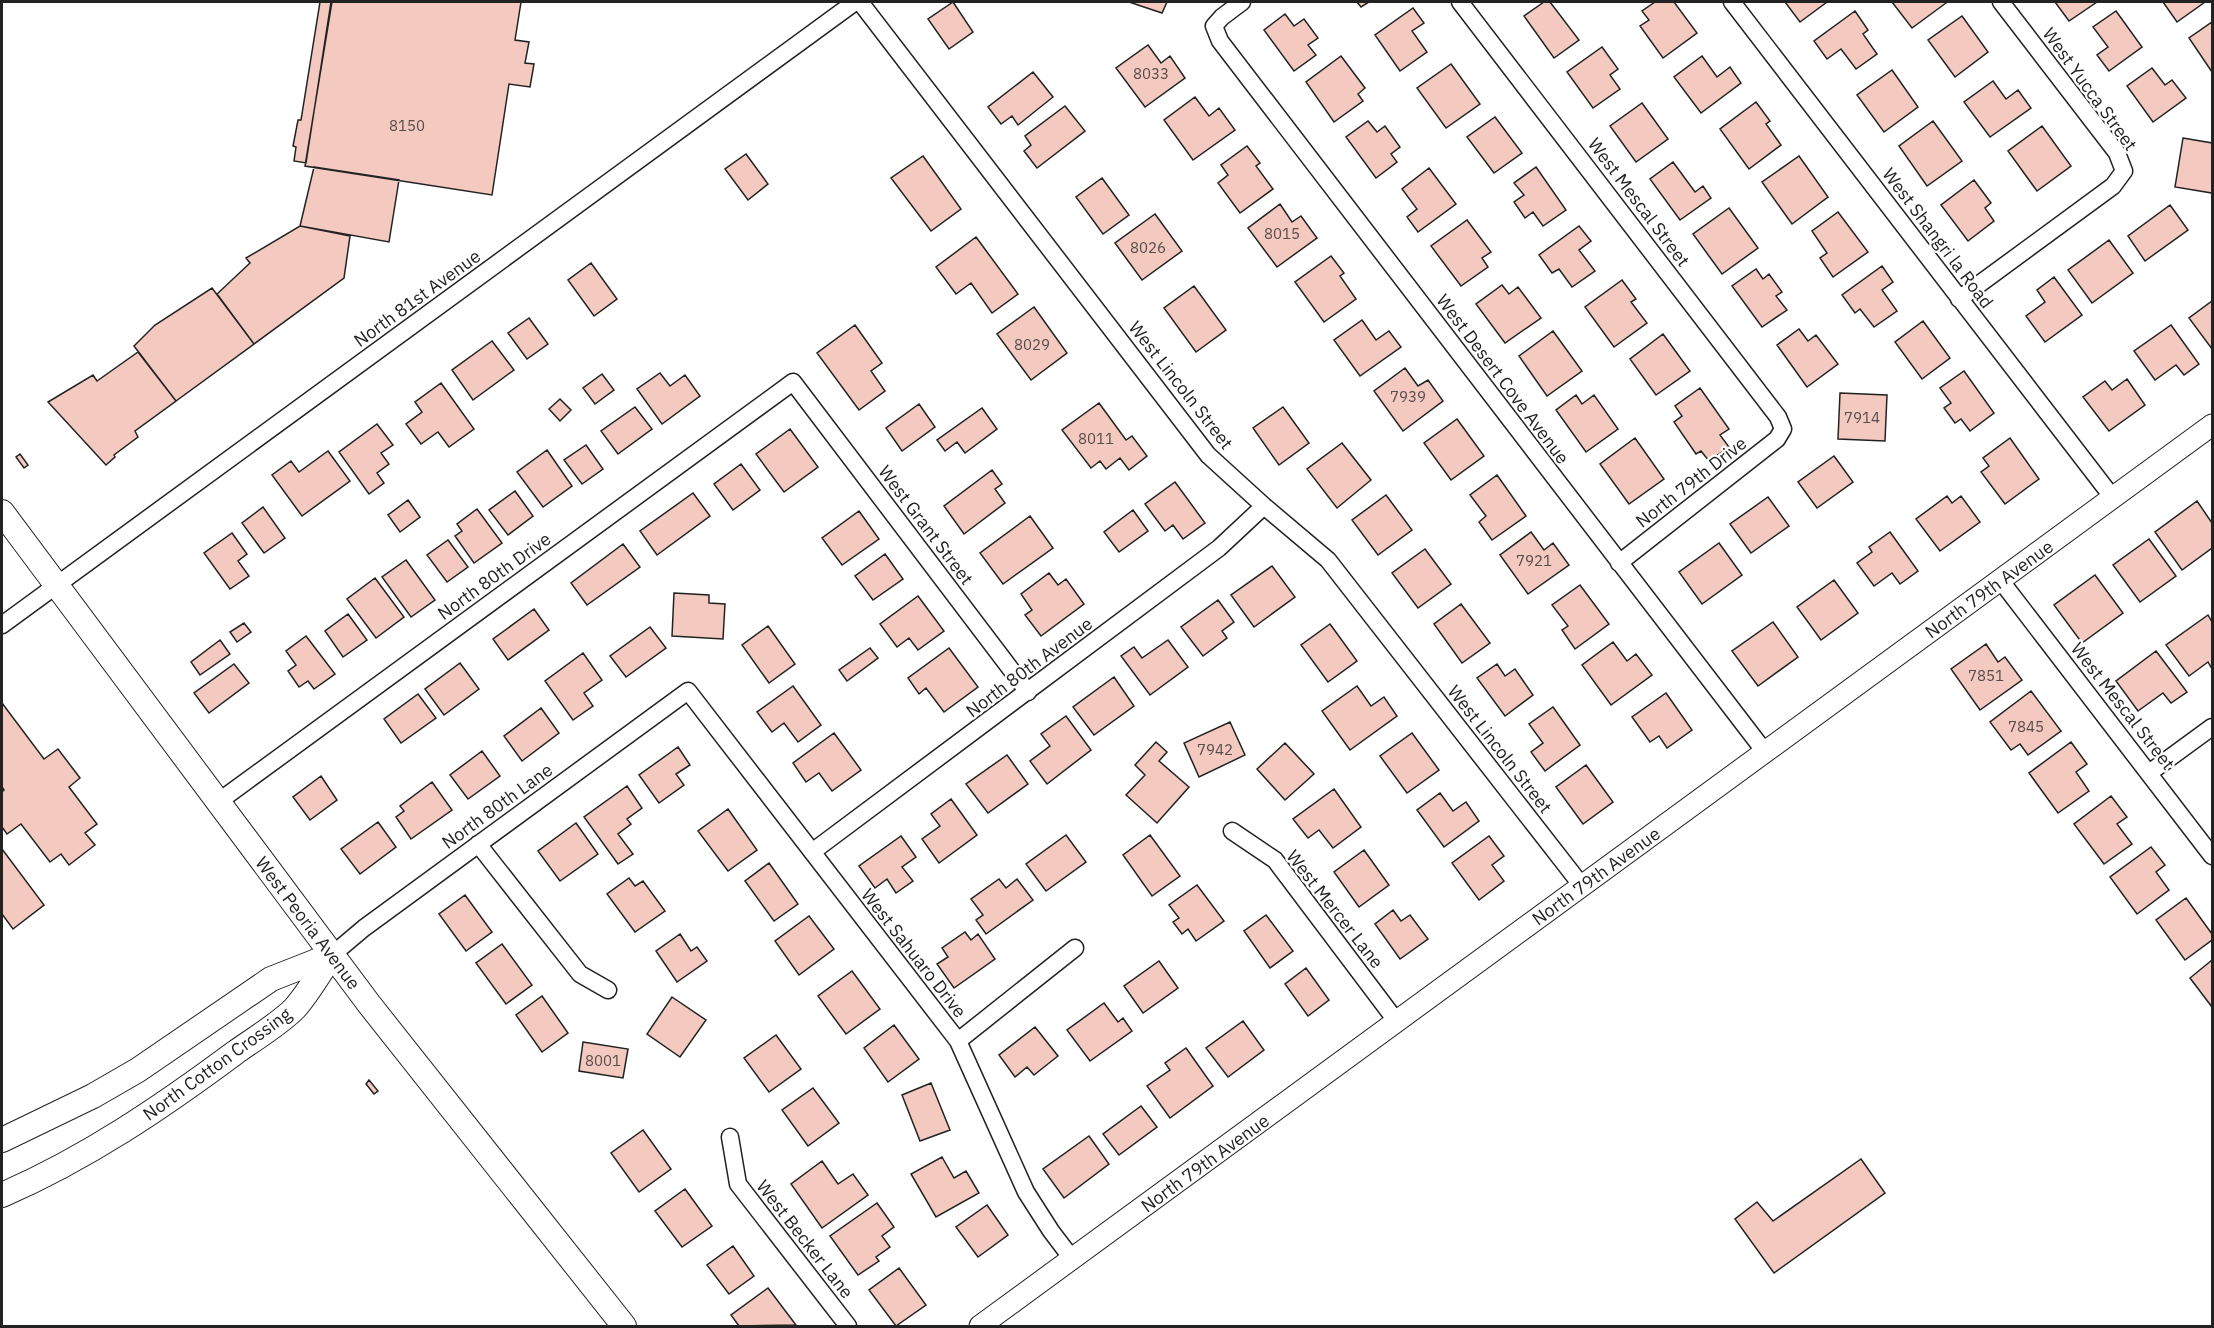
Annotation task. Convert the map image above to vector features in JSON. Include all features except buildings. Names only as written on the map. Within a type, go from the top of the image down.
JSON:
[{"type":"main road","name":"West Peoria Avenue","points":[[2,512],[332,955],[624,1326]]},
{"type":"main road","name":"North Cotton Crossing","points":[[2,1140],[93,1096],[138,1070],[271,979],[332,955]]},
{"type":"main road","name":"North Cotton Crossing","points":[[2,1195],[80,1157],[188,1088],[295,1008],[332,955]]},
{"type":"street","name":"North 81st Avenue","points":[[2,625],[855,2]]},
{"type":"street","name":"West Lincoln Street","points":[[860,2],[1208,455],[1328,560],[1582,886]]},
{"type":"street","name":"West Desert Cove Avenue","points":[[1242,2],[1222,17],[1214,27],[1221,41],[1765,752]]},
{"type":"street","name":"West Mescal Street","points":[[1460,2],[1778,417],[1783,429]]},
{"type":"street","name":"West Shangri la Road","points":[[1732,2],[2113,498]]},
{"type":"street","name":"West Yucca Street","points":[[1959,299],[2113,186],[2124,171],[2116,153],[2001,2]]},
{"type":"street","name":"West Grant Street","points":[[794,382],[1028,692]]},
{"type":"street","name":"North 80th Drive","points":[[218,802],[794,382]]},
{"type":"street","name":"North 79th Avenue","points":[[980,1326],[2212,425]]},
{"type":"street","name":"North 79th Drive","points":[[1619,563],[1777,439],[1783,429]]},
{"type":"street","name":"North 80th Avenue","points":[[812,852],[1219,548],[1264,506]]},
{"type":"street","name":"West Mescal Street","points":[[2001,581],[2212,856]]},
{"type":"street","name":"North 80th Lane","points":[[332,955],[364,928],[688,691]]},
{"type":"street","name":"West Sahuaro Drive","points":[[688,691],[958,1041],[1026,1192],[1073,1260]]},
{"type":"street","points":[[2150,773],[2212,727]]},
{"type":"street","name":"West Mercer Lane","points":[[1232,831],[1275,860],[1397,1022]]},
{"type":"street","points":[[478,844],[580,974],[608,990]]},
{"type":"street","points":[[958,1041],[1074,948]]},
{"type":"street","name":"West Becker Lane","points":[[730,1137],[738,1184],[848,1326]]}]
